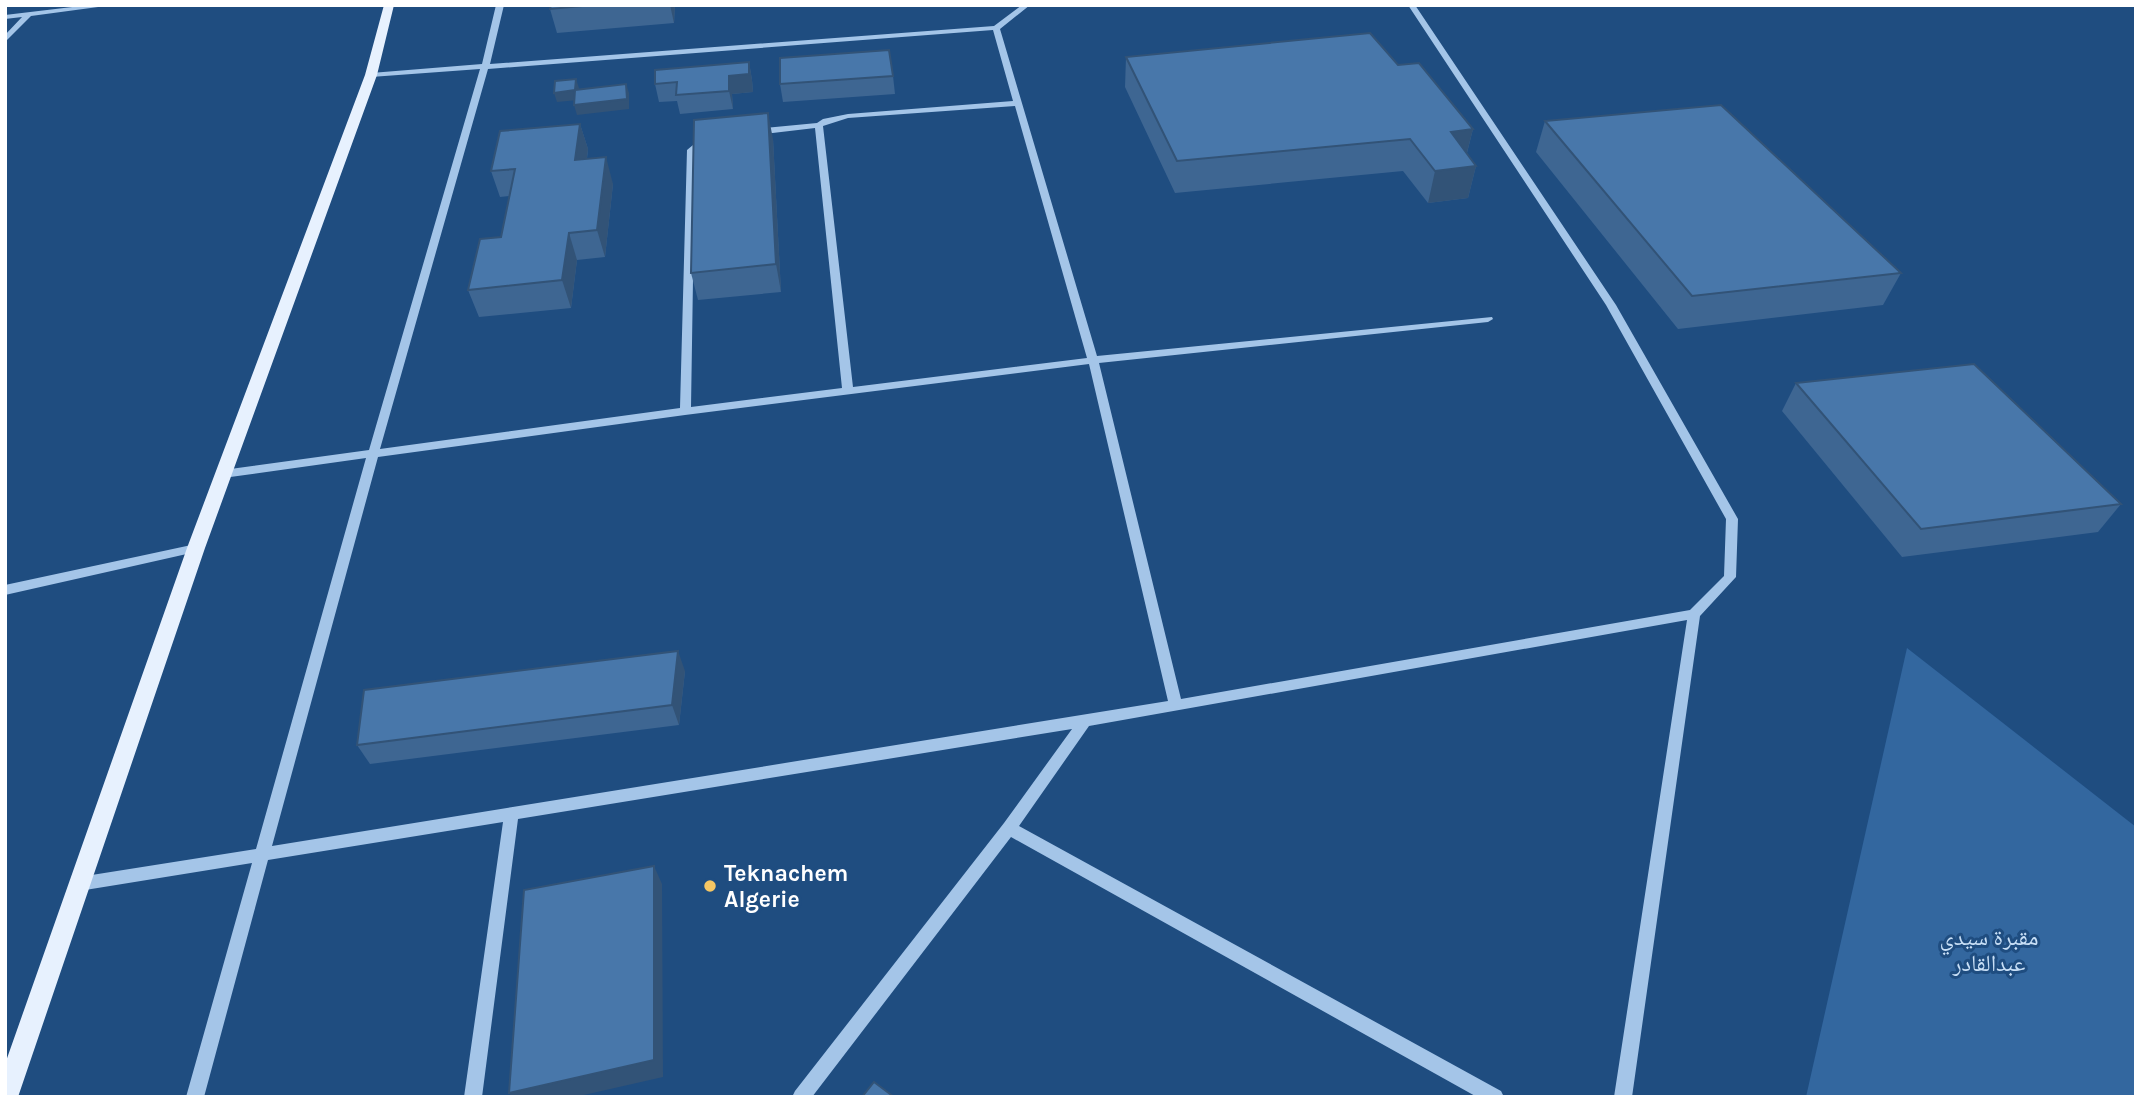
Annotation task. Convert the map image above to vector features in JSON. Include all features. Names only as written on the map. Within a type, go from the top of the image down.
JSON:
[{"type":"main road","points":[[6,1097],[196,548],[371,75],[389,5]]},
{"type":"street","points":[[5,17],[110,5]]},
{"type":"street","points":[[195,1097],[260,854],[485,67],[500,5]]},
{"type":"street","points":[[1028,6],[1040,5]]},
{"type":"street","points":[[1411,5],[1611,305],[1732,519],[1730,577],[1694,614],[1623,1097]]},
{"type":"street","points":[[5,40],[29,14]]},
{"type":"street","points":[[740,133],[819,125],[848,116],[1017,103]]},
{"type":"street","points":[[819,125],[848,392]]},
{"type":"street","points":[[685,411],[691,150],[703,139],[713,136]]},
{"type":"street","points":[[223,474],[685,411],[1093,360],[1488,319]]},
{"type":"street","points":[[5,590],[196,548]]},
{"type":"street","points":[[79,884],[1085,721],[1694,614]]},
{"type":"street","points":[[801,1097],[1009,828],[1085,721]]},
{"type":"street","points":[[472,1097],[512,812]]},
{"type":"lane","points":[[371,75],[996,28],[1028,6]]},
{"type":"lane","points":[[996,28],[1093,360],[1176,704]]},
{"type":"lane","points":[[1009,828],[1495,1097]]},
{"type":"green space","name":"مقبرة سيدي عبدالقادر","points":[[1907,648],[2136,827],[2136,1097],[1806,1097]]},
{"type":"building","points":[[551,5],[594,5],[550,9]]},
{"type":"building","points":[[1370,33],[1398,65],[1419,63],[1473,129],[1451,132],[1476,166],[1435,171],[1410,139],[1177,161],[1126,57]]},
{"type":"building","points":[[889,50],[893,76],[780,84],[780,58]]},
{"type":"building","points":[[749,62],[749,74],[729,76],[729,91],[676,95],[677,82],[655,84],[655,70]]},
{"type":"building","points":[[576,79],[575,90],[554,93],[555,81]]},
{"type":"building","points":[[626,84],[627,99],[574,105],[575,90]]},
{"type":"building","points":[[1721,105],[1901,273],[1692,296],[1545,121]]},
{"type":"building","points":[[768,113],[776,264],[691,273],[694,120]]},
{"type":"building","points":[[580,124],[575,160],[606,157],[597,230],[569,233],[562,280],[468,290],[480,239],[501,237],[515,169],[491,171],[500,131]]},
{"type":"building","points":[[1974,364],[2121,504],[1921,529],[1796,383]]},
{"type":"building","points":[[678,651],[672,705],[357,745],[364,690]]},
{"type":"building","points":[[654,866],[654,1060],[509,1093],[524,890]]},
{"type":"building","points":[[874,1082],[894,1097],[862,1097]]},
{"type":"place","name":"Teknachem Algerie","points":[[710,886]]}]
